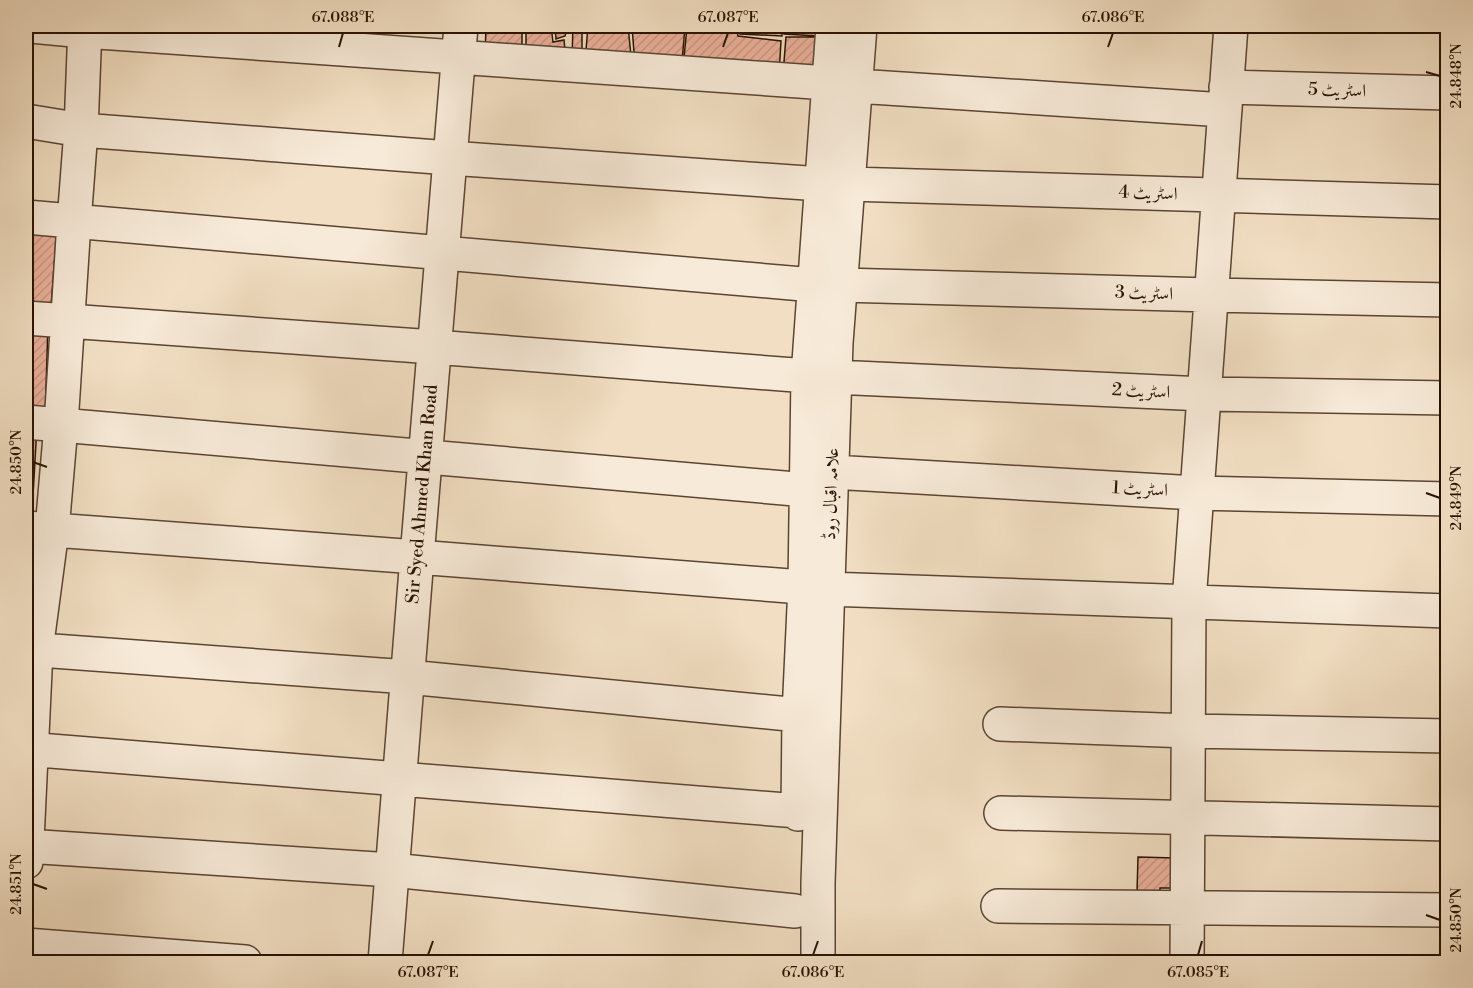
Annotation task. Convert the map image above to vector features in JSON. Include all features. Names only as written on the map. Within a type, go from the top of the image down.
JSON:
[{"type":"street","name":"اسٹریٹ 5","points":[[31,26],[459,41],[842,85],[1225,99],[1448,93]]},
{"type":"street","name":"علامہ اقبال روڈ","points":[[818,963],[817,588],[821,377],[842,85],[833,26]]},
{"type":"street","name":"علامہ اقبال روڈ","points":[[842,85],[860,26]]},
{"type":"street","points":[[1187,963],[1189,602],[1231,26]]},
{"type":"street","points":[[85,28],[81,130],[61,425],[39,530],[31,649],[26,851],[392,870],[795,911]]},
{"type":"street","name":"Sir Syed Ahmed Khan Road","points":[[385,963],[459,41]]},
{"type":"street","name":"اسٹریٹ 4","points":[[26,121],[81,130],[450,159],[835,184],[1448,202]]},
{"type":"street","name":"اسٹریٹ 3","points":[[26,217],[828,285],[1448,300]]},
{"type":"street","name":"اسٹریٹ 2","points":[[26,318],[821,377],[1204,394],[1448,398]]},
{"type":"street","name":"اسٹریٹ 1","points":[[26,422],[425,458],[820,481],[1448,499]]},
{"type":"street","points":[[39,530],[817,588],[1448,611]]},
{"type":"street","name":"علامہ اقبال روڈ","points":[[795,963],[799,715],[817,588]]},
{"type":"street","points":[[31,649],[408,677],[799,715]]},
{"type":"street","points":[[1000,724],[1188,731],[1448,736]]},
{"type":"street","points":[[28,750],[798,811]]},
{"type":"street","points":[[1001,813],[1448,824]]},
{"type":"street","points":[[999,906],[1448,910]]},
{"type":"street","points":[[26,945],[245,963]]},
{"type":"building","points":[[486,26],[493,31],[500,26],[522,26],[522,59],[485,56]]},
{"type":"building","points":[[526,26],[551,26],[553,42],[564,40],[566,60],[526,53]]},
{"type":"building","points":[[555,26],[568,26],[565,36],[556,39]]},
{"type":"building","points":[[573,26],[582,26],[582,63],[572,58]]},
{"type":"building","points":[[588,26],[628,26],[632,66],[585,62]]},
{"type":"building","points":[[632,26],[685,27],[682,61],[635,66]]},
{"type":"building","points":[[719,26],[738,26],[738,28],[719,28]]},
{"type":"building","points":[[740,26],[782,26],[782,36],[740,34]]},
{"type":"building","points":[[784,26],[817,26],[817,36],[784,34]]},
{"type":"building","points":[[687,27],[737,31],[738,36],[781,41],[779,75],[683,68]]},
{"type":"building","points":[[786,37],[820,37],[814,74],[783,74]]},
{"type":"building","points":[[26,225],[57,228],[51,307],[26,304]]},
{"type":"building","points":[[26,322],[48,324],[45,421],[26,420]]},
{"type":"building","points":[[26,425],[37,426],[32,513],[26,512]]},
{"type":"building","points":[[32,548],[26,644],[26,549]]},
{"type":"building","points":[[1138,857],[1175,858],[1174,888],[1160,888],[1160,893],[1137,892]]}]
